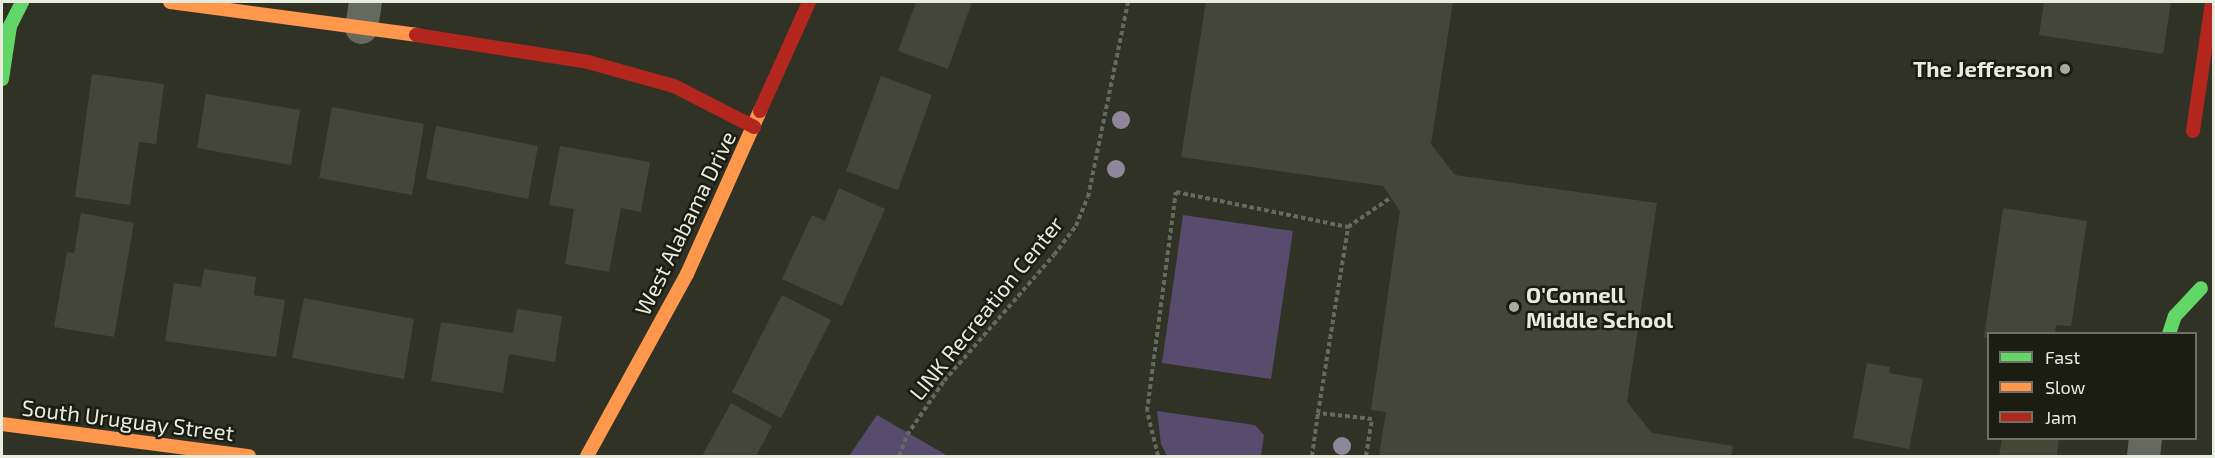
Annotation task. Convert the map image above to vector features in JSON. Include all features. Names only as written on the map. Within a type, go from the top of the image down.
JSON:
[{"type":"street","points":[[2,79],[10,26],[22,2]]},
{"type":"street","points":[[170,2],[363,14],[588,62],[674,86],[754,127]]},
{"type":"street","name":"West Alabama Drive","points":[[587,456],[687,274],[809,2]]},
{"type":"street","points":[[2193,131],[2212,2]]},
{"type":"street","points":[[2169,332],[2175,316],[2201,288]]},
{"type":"street","name":"South Uruguay Street","points":[[2,424],[249,456]]},
{"type":"street","points":[[2143,456],[2145,440]]},
{"type":"path","name":"LINK Recreation Center","points":[[899,456],[907,435],[944,381],[1054,255],[1076,226],[1088,197],[1128,2]]},
{"type":"path","points":[[1158,456],[1147,411],[1176,192],[1348,227],[1390,198]]},
{"type":"path","points":[[1312,456],[1348,227]]},
{"type":"path","points":[[1318,413],[1372,419],[1366,456]]},
{"type":"shaded area","points":[[1183,215],[1293,231],[1271,379],[1162,363]]},
{"type":"shaded area","points":[[1157,411],[1255,425],[1264,435],[1261,456],[1167,456],[1161,444]]},
{"type":"shaded area","points":[[877,415],[948,456],[849,456]]},
{"type":"building","points":[[916,2],[972,2],[948,69],[898,51]]},
{"type":"building","name":"O'Connell Middle School","points":[[1206,2],[1453,2],[1431,144],[1455,175],[1657,203],[1627,402],[1652,433],[1733,446],[1731,456],[1379,456],[1386,412],[1371,410],[1400,211],[1383,186],[1181,157]]},
{"type":"building","points":[[2044,2],[2171,2],[2163,54],[2039,35]]},
{"type":"building","points":[[92,74],[164,84],[156,144],[139,142],[130,205],[75,197]]},
{"type":"building","points":[[881,76],[932,95],[898,190],[846,171]]},
{"type":"building","points":[[206,94],[300,110],[291,165],[197,148]]},
{"type":"building","points":[[332,107],[424,124],[412,195],[319,178]]},
{"type":"building","points":[[436,126],[538,146],[528,199],[426,179]]},
{"type":"building","points":[[560,146],[650,162],[641,212],[621,208],[609,272],[565,264],[574,209],[549,205]]},
{"type":"building","points":[[839,188],[885,209],[842,306],[782,279],[812,215],[825,221]]},
{"type":"building","points":[[2003,208],[2087,221],[2071,326],[2056,325],[2055,332],[1987,332],[1987,338],[1984,337]]},
{"type":"building","points":[[81,213],[134,223],[114,337],[54,327],[67,252],[74,253]]},
{"type":"building","points":[[204,269],[256,277],[254,295],[285,300],[276,357],[165,341],[174,283],[201,287]]},
{"type":"building","points":[[782,295],[831,320],[781,418],[732,392]]},
{"type":"building","points":[[304,298],[414,319],[404,379],[292,358]]},
{"type":"building","points":[[517,309],[562,316],[555,362],[509,354],[503,393],[431,381],[441,322],[513,333]]},
{"type":"building","points":[[1867,363],[1890,367],[1889,373],[1923,379],[1909,449],[1853,438]]},
{"type":"building","points":[[731,403],[772,426],[756,456],[702,456]]},
{"type":"building","points":[[2002,440],[2059,440],[2057,456],[1999,456]]},
{"type":"traffic: fast","points":[[2,79],[10,26],[22,2]]},
{"type":"traffic: fast","points":[[2170,332],[2175,316],[2201,288]]},
{"type":"traffic: slow","points":[[170,2],[416,35]]},
{"type":"traffic: slow","points":[[587,456],[687,274],[760,111]]},
{"type":"traffic: slow","points":[[2,424],[249,456]]},
{"type":"traffic: jam","points":[[760,111],[809,2]]},
{"type":"traffic: jam","points":[[2193,131],[2212,2]]},
{"type":"traffic: jam","points":[[416,35],[588,62],[674,86],[754,127]]},
{"type":"place","name":"The Jefferson","points":[[2065,69]]},
{"type":"place","name":"O'Connell Middle School","points":[[1514,307]]}]
